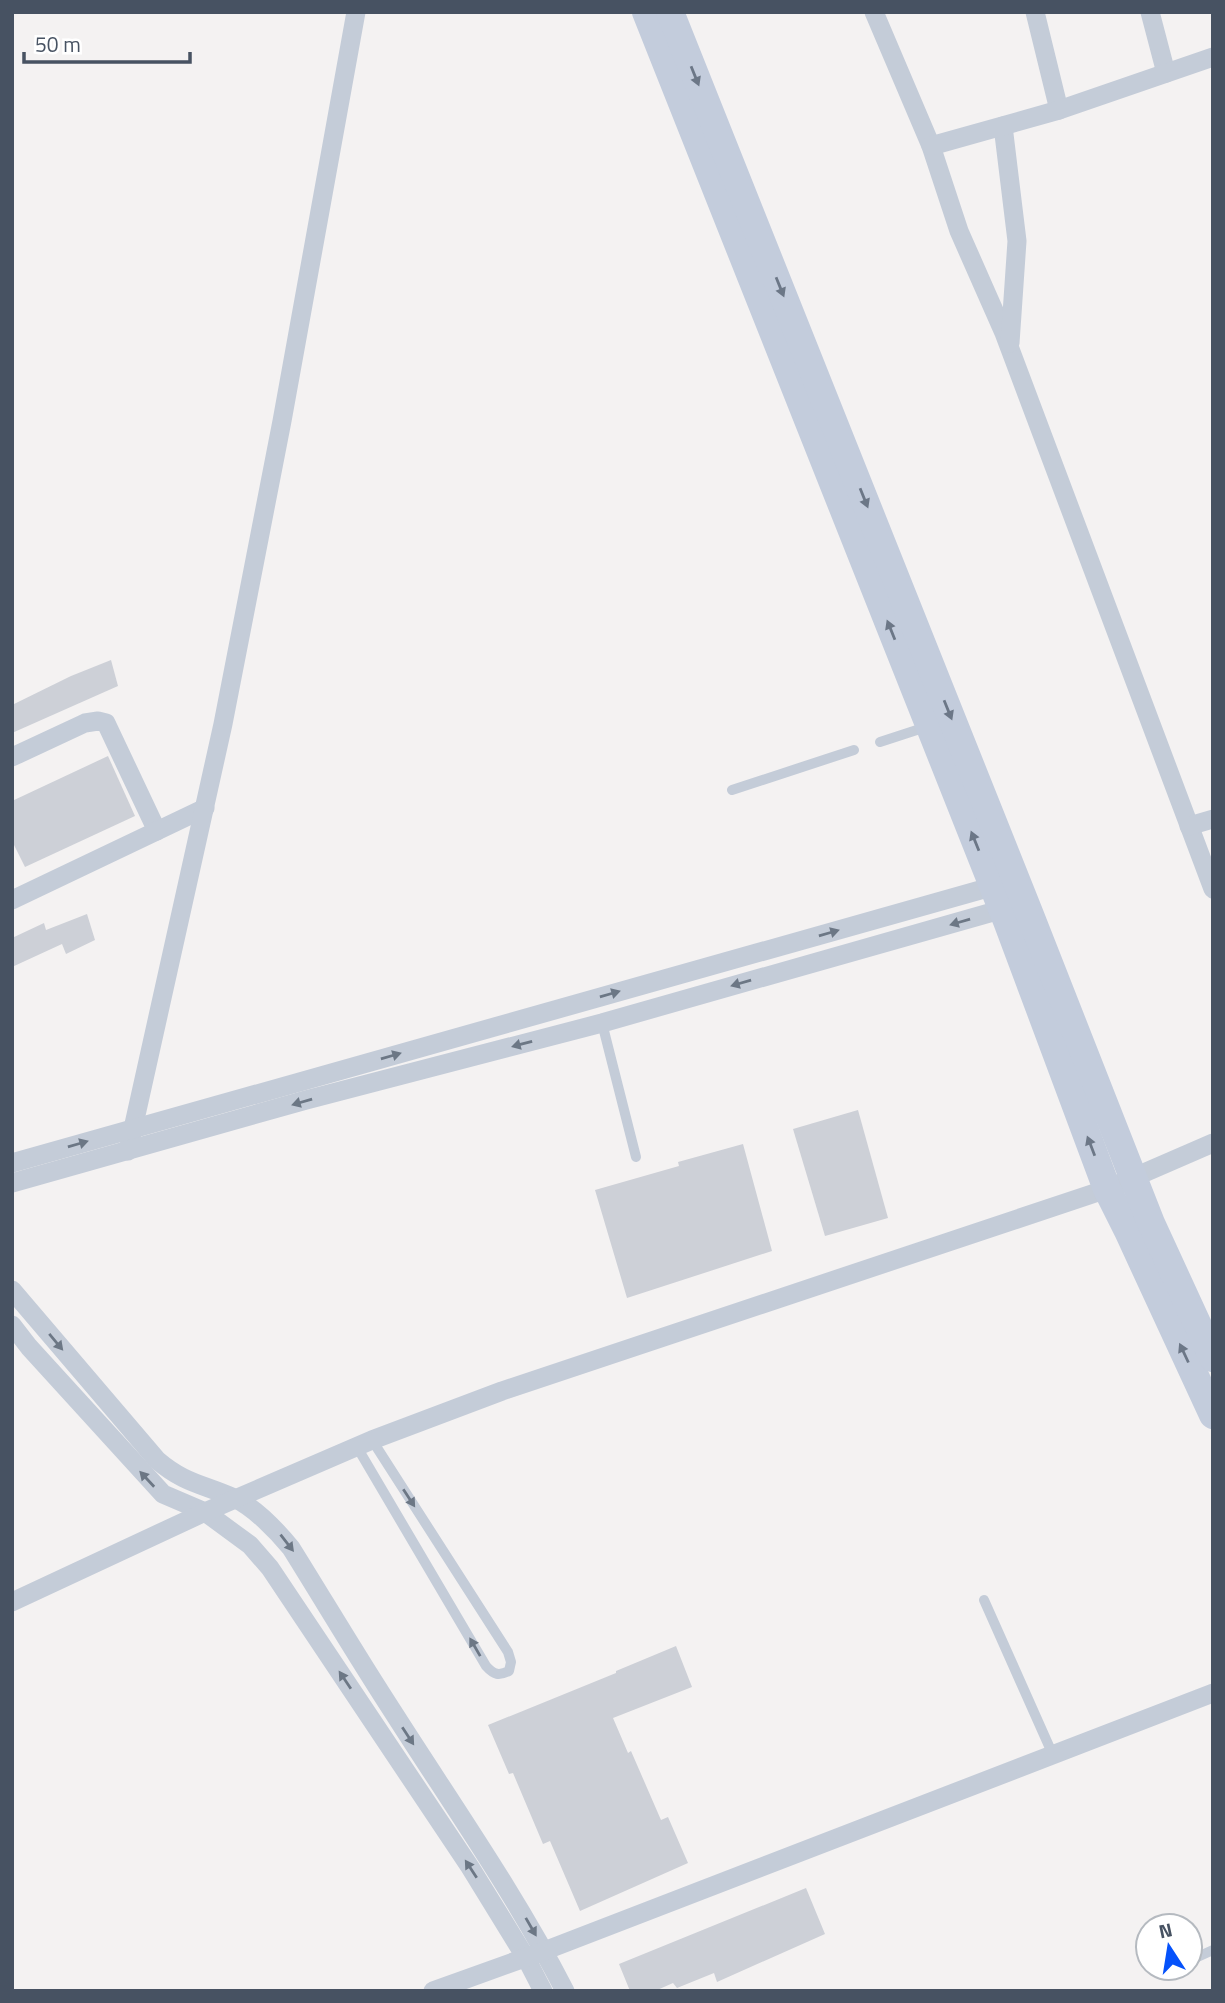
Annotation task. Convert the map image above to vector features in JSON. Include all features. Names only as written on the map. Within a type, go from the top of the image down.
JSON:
[{"type":"main road","points":[[646,12],[929,726],[1009,895],[1134,1178],[1151,1223],[1213,1358]]},
{"type":"main road","points":[[670,12],[1009,895],[1107,1189],[1213,1415]]},
{"type":"street","points":[[128,1151],[205,808],[279,434],[356,12]]},
{"type":"street","points":[[874,12],[931,146],[959,231],[1004,333],[1189,826],[1206,854],[1213,889]]},
{"type":"street","points":[[1035,12],[1059,110]]},
{"type":"street","points":[[1150,12],[1166,73]]},
{"type":"street","points":[[931,146],[1059,110],[1213,57]]},
{"type":"street","points":[[1003,127],[1017,240],[1010,351]]},
{"type":"street","points":[[12,757],[85,723],[98,720],[106,723],[157,831]]},
{"type":"street","points":[[12,900],[205,808]]},
{"type":"street","points":[[1189,826],[1213,819]]},
{"type":"street","points":[[12,1183],[306,1100],[601,1023],[1009,895]]},
{"type":"street","points":[[12,1163],[1009,895]]},
{"type":"street","points":[[12,1602],[205,1512],[365,1444],[502,1391],[1107,1189],[1205,1147]]},
{"type":"street","points":[[12,1290],[157,1460],[190,1483],[236,1499],[272,1526],[291,1548],[394,1714],[502,1878],[535,1954],[543,1991]]},
{"type":"street","points":[[12,1325],[151,1483],[163,1494],[205,1512],[250,1545],[270,1568],[470,1867],[565,1991]]},
{"type":"street","points":[[433,1991],[1213,1693]]},
{"type":"lane","points":[[880,742],[929,726]]},
{"type":"lane","points":[[732,790],[854,750]]},
{"type":"lane","points":[[601,1023],[636,1157]]},
{"type":"lane","points":[[365,1444],[508,1652],[512,1662],[509,1671],[500,1675],[492,1673],[486,1666],[365,1444]]},
{"type":"lane","points":[[984,1600],[1053,1755]]},
{"type":"building","points":[[111,660],[118,686],[12,733],[12,705]]},
{"type":"building","points":[[108,756],[135,816],[25,867],[12,841],[12,801]]},
{"type":"building","points":[[87,914],[95,940],[66,954],[62,944],[12,967],[12,938],[44,923],[46,930]]},
{"type":"building","points":[[858,1110],[888,1218],[825,1236],[793,1129]]},
{"type":"building","points":[[743,1144],[772,1251],[627,1298],[595,1190],[679,1166],[678,1162]]},
{"type":"building","points":[[676,1646],[692,1687],[613,1718],[628,1753],[631,1751],[661,1820],[668,1817],[688,1863],[580,1911],[550,1841],[543,1844],[513,1773],[509,1774],[488,1725]]},
{"type":"building","points":[[806,1888],[825,1934],[717,1982],[714,1973],[677,1988],[673,1983],[655,1991],[630,1991],[619,1964]]}]
